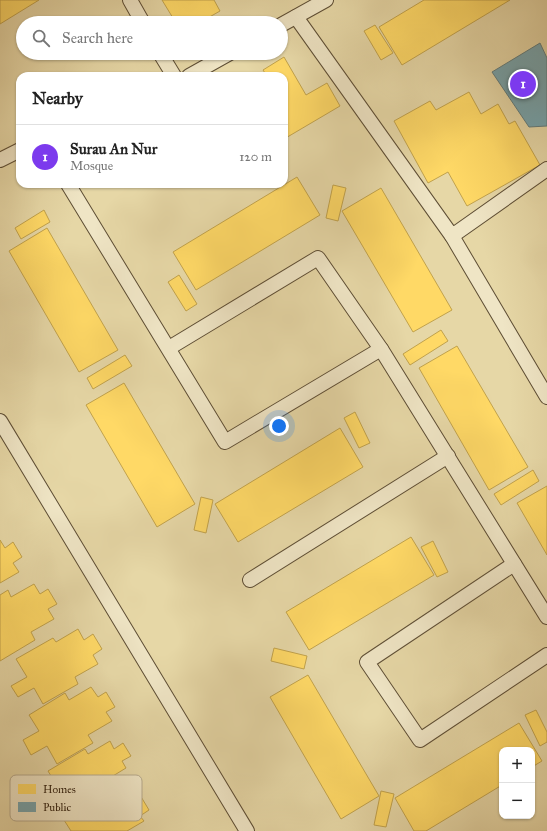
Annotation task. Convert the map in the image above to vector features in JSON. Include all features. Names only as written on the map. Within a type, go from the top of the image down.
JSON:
[{"type":"lane","points":[[130,0],[139,16]]},
{"type":"lane","points":[[288,21],[326,0]]},
{"type":"lane","points":[[296,16],[452,236],[547,397]]},
{"type":"lane","points":[[164,60],[172,72]]},
{"type":"lane","points":[[196,72],[218,60]]},
{"type":"lane","points":[[0,160],[16,152]]},
{"type":"lane","points":[[452,236],[547,168]]},
{"type":"lane","points":[[70,188],[225,442],[381,349]]},
{"type":"lane","points":[[169,348],[318,258],[381,349],[547,617]]},
{"type":"lane","points":[[0,421],[247,831]]},
{"type":"lane","points":[[250,580],[448,456]]},
{"type":"lane","points":[[514,564],[367,662],[420,740],[547,655]]},
{"type":"building: Homes","points":[[0,0],[39,0],[0,24]]},
{"type":"building: Homes","points":[[162,0],[214,0],[220,11],[211,16],[172,16]]},
{"type":"building: Homes","points":[[424,0],[510,0],[402,65],[379,27]]},
{"type":"building: Homes","points":[[375,25],[393,53],[381,60],[364,31]]},
{"type":"building: Homes","points":[[279,60],[286,60],[306,95],[327,83],[340,106],[288,137],[288,72],[264,72],[263,70]]},
{"type":"building: Homes","points":[[469,92],[481,114],[498,104],[509,124],[515,121],[540,165],[467,206],[448,172],[428,183],[394,121],[430,101],[436,110]]},
{"type":"building: Homes","points":[[297,177],[320,215],[196,290],[173,252],[279,188],[288,188],[288,182]]},
{"type":"building: Homes","points":[[333,185],[346,188],[338,221],[326,218]]},
{"type":"building: Homes","points":[[381,188],[452,310],[413,332],[342,211]]},
{"type":"building: Homes","points":[[44,210],[50,222],[21,239],[15,228]]},
{"type":"building: Homes","points":[[47,228],[118,350],[79,372],[9,251]]},
{"type":"building: Homes","points":[[179,275],[197,304],[186,311],[168,282]]},
{"type":"building: Homes","points":[[441,330],[448,341],[410,365],[403,354]]},
{"type":"building: Homes","points":[[457,346],[528,467],[489,490],[419,368]]},
{"type":"building: Homes","points":[[125,355],[132,366],[93,389],[87,378]]},
{"type":"building: Homes","points":[[124,383],[195,504],[157,527],[86,405]]},
{"type":"building: Homes","points":[[355,412],[370,443],[359,448],[344,418]]},
{"type":"building: Homes","points":[[340,428],[363,467],[238,542],[215,504]]},
{"type":"building: Homes","points":[[533,470],[539,481],[501,505],[494,494]]},
{"type":"building: Homes","points":[[547,486],[547,555],[517,503]]},
{"type":"building: Homes","points":[[201,497],[213,500],[206,533],[194,530]]},
{"type":"building: Homes","points":[[411,537],[434,575],[309,650],[286,612]]},
{"type":"building: Homes","points":[[0,540],[5,548],[13,542],[22,557],[13,563],[19,572],[0,583]]},
{"type":"building: Homes","points":[[433,541],[448,572],[437,577],[421,547]]},
{"type":"building: Homes","points":[[34,584],[40,594],[48,589],[57,604],[48,609],[54,619],[31,632],[35,640],[0,661],[0,595],[8,590],[11,597]]},
{"type":"building: Homes","points":[[78,629],[84,640],[93,634],[102,649],[93,655],[98,664],[75,677],[78,684],[43,704],[34,688],[18,697],[11,686],[27,677],[16,659],[53,638],[56,642]]},
{"type":"building: Homes","points":[[274,648],[307,656],[304,669],[271,661]]},
{"type":"building: Homes","points":[[308,675],[379,796],[341,819],[270,697]]},
{"type":"building: Homes","points":[[91,687],[98,697],[106,692],[115,707],[106,712],[112,721],[88,735],[93,743],[57,764],[47,746],[31,755],[23,740],[39,731],[29,715],[65,693],[69,700]]},
{"type":"building: Homes","points":[[536,710],[547,732],[547,742],[540,746],[525,715]]},
{"type":"building: Homes","points":[[519,723],[534,747],[499,747],[499,787],[426,831],[414,831],[395,798]]},
{"type":"building: Homes","points":[[110,741],[114,749],[123,743],[131,756],[122,761],[126,768],[114,775],[50,775],[48,771],[85,749],[88,754]]},
{"type":"building: Homes","points":[[535,749],[542,761],[535,765]]},
{"type":"building: Homes","points":[[381,791],[394,794],[386,827],[374,825]]},
{"type":"building: Homes","points":[[142,798],[149,810],[142,815]]},
{"type":"building: Homes","points":[[142,818],[144,821],[127,831],[71,831],[65,821],[142,821]]},
{"type":"building: Public","points":[[540,43],[547,58],[547,126],[529,127],[492,72]]},
{"type":"place","name":"Surau An Nur","points":[[523,84]]}]
